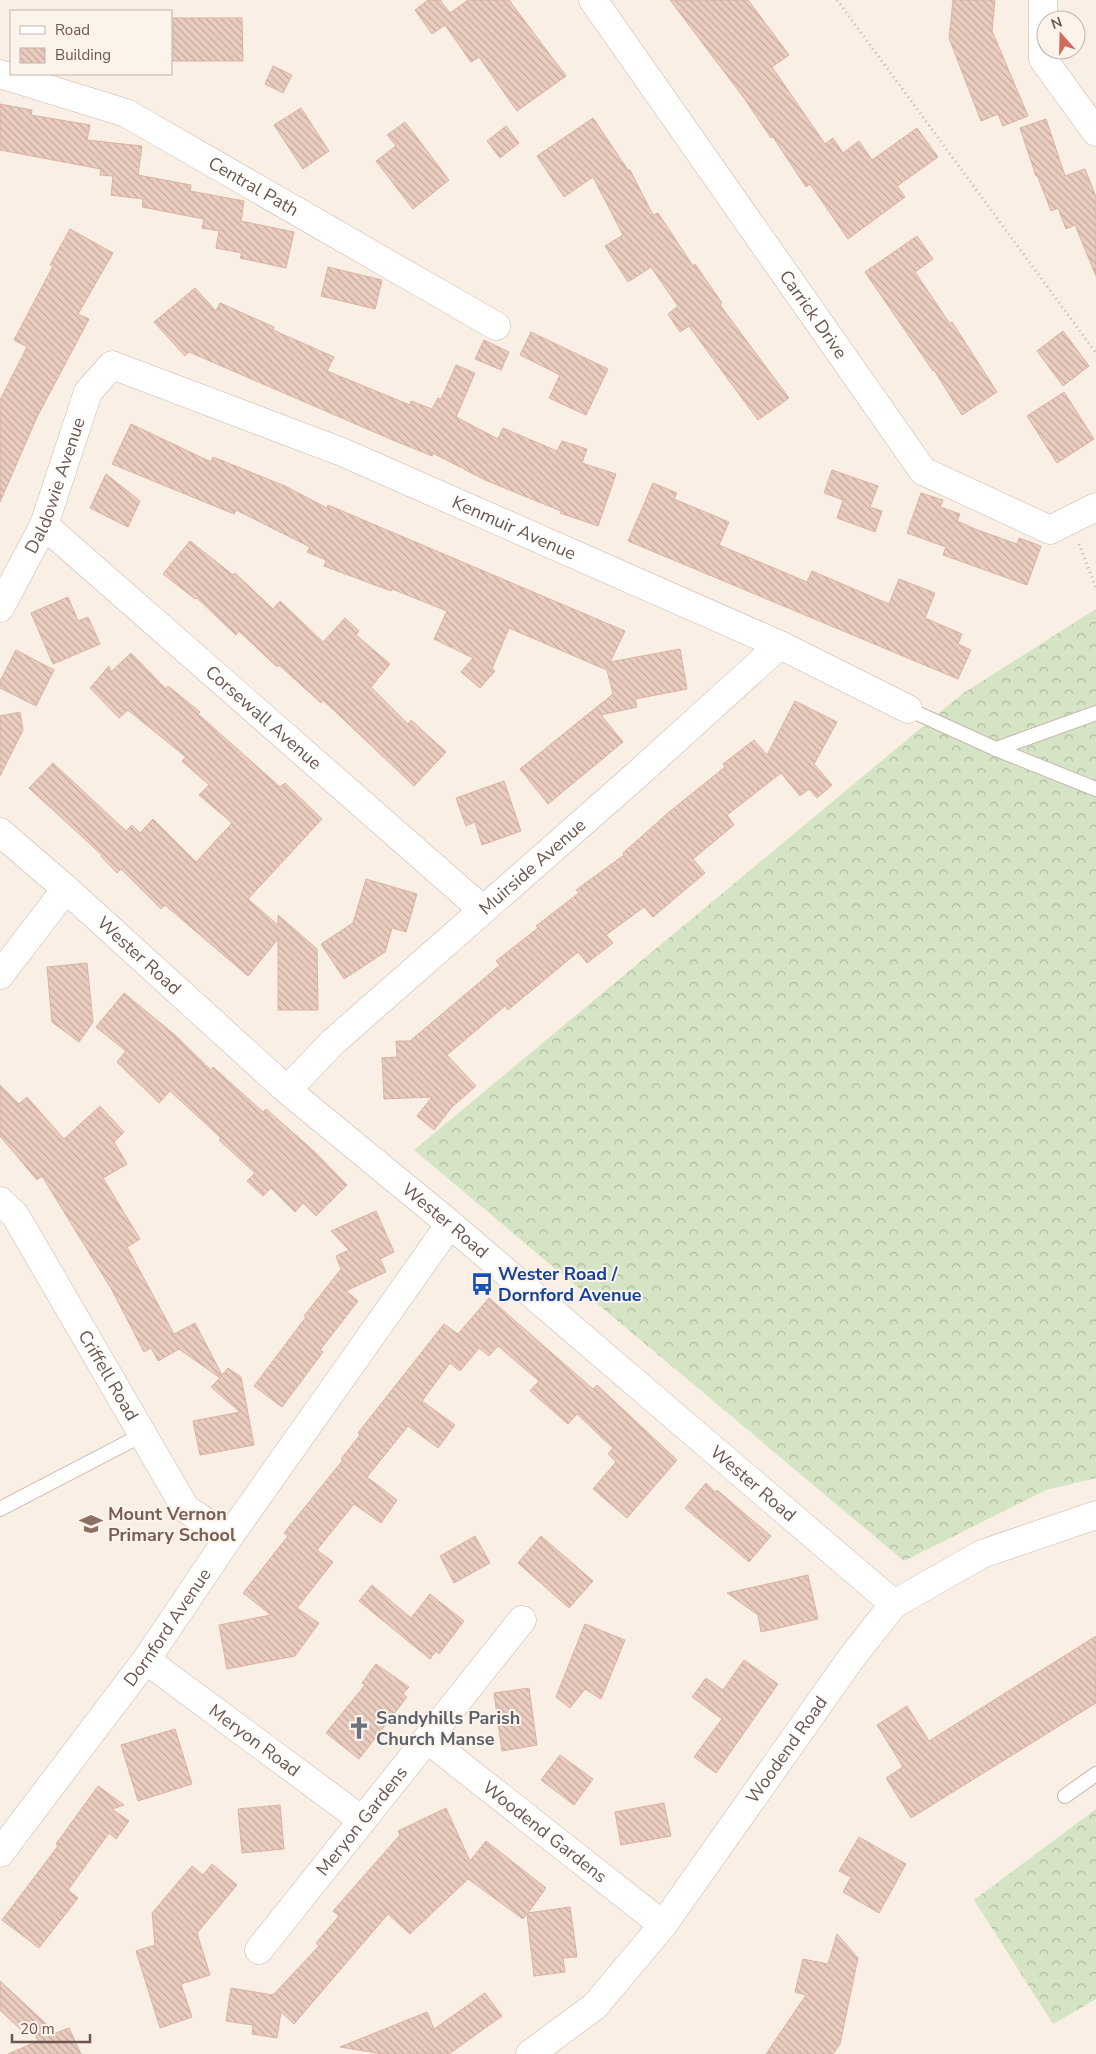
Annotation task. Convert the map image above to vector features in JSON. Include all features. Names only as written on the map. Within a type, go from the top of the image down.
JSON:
[{"type":"street","name":"Carrick Drive","points":[[592,0],[923,472],[1050,530],[1096,507]]},
{"type":"street","points":[[1043,0],[1043,59],[1096,132]]},
{"type":"street","name":"Central Path","points":[[0,74],[126,113],[496,326]]},
{"type":"street","name":"Daldowie Avenue","points":[[0,608],[44,525],[88,392],[112,365]]},
{"type":"street","name":"Kenmuir Avenue","points":[[112,365],[342,452],[780,645],[908,709]]},
{"type":"street","name":"Corsewall Avenue","points":[[44,525],[483,910]]},
{"type":"street","name":"Muirside Avenue","points":[[287,1090],[333,1042],[632,779],[780,645]]},
{"type":"street","name":"Wester Road","points":[[0,832],[66,889],[287,1090],[450,1224],[894,1604]]},
{"type":"street","points":[[0,975],[66,889]]},
{"type":"street","name":"Criffell Road","points":[[0,1201],[15,1216],[186,1509],[229,1537]]},
{"type":"street","name":"Dornford Avenue","points":[[0,1853],[146,1660],[229,1537],[450,1224]]},
{"type":"street","name":"Woodend Road","points":[[530,2054],[595,2006],[663,1926],[852,1658],[894,1604],[982,1554],[1096,1515]]},
{"type":"street","name":"Meryon Gardens","points":[[259,1950],[522,1620]]},
{"type":"street","name":"Meryon Road","points":[[146,1660],[362,1820]]},
{"type":"street","name":"Woodend Gardens","points":[[427,1739],[663,1926]]},
{"type":"lane","points":[[908,709],[996,749],[1096,788]]},
{"type":"lane","points":[[996,749],[1096,714]]},
{"type":"lane","points":[[0,1510],[142,1434]]},
{"type":"lane","points":[[1065,1796],[1096,1774]]},
{"type":"path","points":[[837,0],[1096,353]]},
{"type":"path","points":[[1069,520],[1096,588]]},
{"type":"green space","points":[[1096,609],[1096,1478],[1046,1490],[904,1561],[414,1150],[962,694]]},
{"type":"green space","points":[[1096,1809],[1096,1999],[1053,2024],[974,1900]]},
{"type":"building","points":[[428,0],[440,0],[450,13],[468,0],[509,0],[566,76],[517,111],[479,57],[471,62],[445,25],[432,34],[415,10]]},
{"type":"building","points":[[670,0],[748,0],[789,55],[772,67],[825,144],[833,138],[843,153],[859,141],[872,160],[917,128],[938,157],[897,186],[905,197],[848,239],[810,184],[806,187],[773,137],[771,138],[744,98]]},
{"type":"building","points":[[953,0],[995,0],[992,31],[1028,116],[1003,126],[998,114],[981,121],[949,38]]},
{"type":"building","points":[[173,18],[242,18],[243,61],[173,61]]},
{"type":"building","points":[[273,66],[292,75],[283,93],[265,84]]},
{"type":"building","points":[[0,104],[32,110],[31,115],[90,125],[87,140],[142,146],[138,175],[191,185],[190,191],[244,201],[241,221],[294,232],[286,268],[240,258],[242,253],[216,248],[219,231],[202,228],[204,219],[142,207],[143,199],[111,195],[113,176],[100,175],[101,169],[0,150]]},
{"type":"building","points":[[301,108],[329,151],[303,169],[274,125]]},
{"type":"building","points":[[593,118],[628,170],[630,170],[653,215],[658,213],[693,266],[695,264],[722,303],[720,305],[789,398],[758,420],[689,326],[680,332],[668,314],[678,306],[651,267],[628,282],[605,246],[623,235],[593,177],[564,197],[537,156]]},
{"type":"building","points":[[1046,119],[1065,176],[1085,169],[1096,197],[1096,276],[1075,225],[1066,229],[1058,208],[1051,211],[1036,176],[1020,128]]},
{"type":"building","points":[[405,122],[449,180],[413,209],[376,161],[396,146],[387,135]]},
{"type":"building","points":[[506,126],[519,143],[500,158],[487,141]]},
{"type":"building","points":[[70,229],[113,253],[78,314],[89,319],[37,417],[0,502],[0,400],[27,347],[14,340],[53,266],[50,265]]},
{"type":"building","points":[[917,236],[933,259],[915,272],[950,324],[952,322],[997,392],[962,415],[934,370],[865,272]]},
{"type":"building","points":[[328,267],[382,280],[375,309],[321,296]]},
{"type":"building","points":[[195,288],[216,311],[220,303],[274,327],[273,330],[334,357],[327,371],[410,405],[411,401],[432,409],[438,398],[441,399],[456,365],[475,373],[456,417],[498,439],[503,428],[557,451],[562,441],[587,449],[582,463],[616,474],[598,526],[560,513],[561,511],[485,480],[433,453],[432,456],[395,441],[189,352],[185,356],[154,322]]},
{"type":"building","points":[[1063,331],[1089,366],[1063,386],[1037,351]]},
{"type":"building","points":[[531,332],[608,369],[586,415],[549,398],[560,375],[520,355]]},
{"type":"building","points":[[484,340],[509,352],[501,370],[475,359]]},
{"type":"building","points":[[1064,392],[1094,439],[1057,463],[1027,416]]},
{"type":"building","points":[[131,424],[211,462],[213,457],[285,486],[327,508],[328,505],[625,631],[610,662],[680,649],[687,689],[635,699],[637,707],[601,715],[623,742],[548,804],[520,769],[613,694],[607,670],[509,628],[492,669],[495,671],[480,688],[461,672],[473,658],[434,639],[447,611],[392,589],[391,591],[324,566],[326,560],[307,552],[310,547],[236,510],[234,514],[112,464]]},
{"type":"building","points":[[832,470],[878,486],[870,507],[882,511],[875,532],[837,518],[843,500],[824,493]]},
{"type":"building","points":[[106,474],[140,501],[128,527],[90,508]]},
{"type":"building","points":[[653,483],[677,493],[674,499],[729,522],[719,545],[807,582],[812,571],[889,604],[899,579],[935,593],[925,618],[962,634],[958,644],[971,650],[958,679],[628,541]]},
{"type":"building","points":[[921,493],[943,500],[940,507],[960,514],[957,521],[975,529],[1017,544],[1019,538],[1041,546],[1027,585],[943,555],[946,547],[907,533]]},
{"type":"building","points":[[190,541],[233,575],[235,573],[273,609],[280,601],[323,642],[345,618],[359,631],[356,635],[390,664],[371,687],[408,724],[411,720],[446,752],[414,786],[323,700],[321,703],[279,665],[277,667],[239,631],[236,635],[197,598],[195,599],[163,574]]},
{"type":"building","points":[[68,597],[78,621],[88,617],[100,644],[53,664],[31,613]]},
{"type":"building","points":[[16,650],[54,670],[36,706],[0,688],[0,681]]},
{"type":"building","points":[[131,653],[166,689],[168,686],[200,712],[198,714],[280,787],[285,783],[322,819],[248,899],[278,925],[278,915],[317,949],[318,1010],[278,1010],[278,939],[248,976],[165,905],[161,909],[121,869],[117,873],[102,855],[29,788],[53,763],[126,831],[132,825],[140,833],[153,819],[196,862],[232,823],[199,795],[209,785],[182,761],[186,757],[128,710],[119,718],[90,688],[109,666],[111,672]]},
{"type":"building","points":[[795,701],[837,722],[814,764],[832,785],[817,798],[809,789],[800,796],[781,773],[727,815],[734,825],[693,859],[705,873],[653,917],[644,907],[606,935],[613,943],[587,963],[578,952],[508,1010],[505,1006],[447,1055],[476,1086],[452,1107],[434,1130],[417,1116],[432,1097],[384,1099],[382,1058],[397,1057],[396,1041],[410,1041],[500,965],[496,961],[538,928],[536,926],[579,893],[576,890],[624,855],[623,853],[668,813],[725,767],[723,764],[754,740],[767,755]]},
{"type":"building","points":[[20,712],[23,730],[0,776],[0,716]]},
{"type":"building","points":[[504,781],[521,831],[482,845],[475,822],[466,826],[456,798]]},
{"type":"building","points":[[366,879],[417,894],[406,932],[392,928],[385,952],[344,979],[321,944],[353,923]]},
{"type":"building","points":[[87,963],[93,1022],[79,1042],[52,1022],[47,967]]},
{"type":"building","points":[[124,993],[175,1035],[211,1070],[213,1067],[263,1112],[266,1109],[315,1152],[347,1185],[316,1216],[303,1203],[295,1212],[271,1188],[263,1196],[247,1181],[255,1173],[219,1140],[221,1138],[170,1091],[159,1103],[117,1062],[126,1051],[96,1027]]},
{"type":"building","points":[[0,1085],[19,1104],[27,1097],[64,1139],[100,1106],[124,1132],[114,1142],[127,1164],[103,1178],[140,1239],[127,1247],[174,1334],[195,1323],[222,1375],[228,1368],[241,1377],[254,1445],[200,1455],[193,1421],[240,1412],[211,1387],[220,1378],[179,1349],[158,1361],[151,1348],[144,1352],[112,1290],[42,1176],[37,1180],[0,1136]]},
{"type":"building","points":[[376,1211],[394,1252],[380,1259],[386,1272],[346,1291],[358,1301],[320,1350],[323,1352],[282,1407],[254,1386],[306,1317],[304,1316],[341,1269],[336,1256],[349,1250],[331,1231]]},
{"type":"building","points":[[489,1298],[593,1389],[597,1385],[677,1460],[627,1518],[593,1489],[616,1462],[608,1454],[613,1448],[577,1414],[568,1424],[530,1391],[539,1381],[498,1346],[489,1356],[479,1348],[460,1371],[450,1363],[422,1401],[455,1425],[438,1448],[408,1426],[367,1477],[397,1500],[381,1523],[354,1504],[317,1550],[333,1562],[297,1608],[319,1623],[295,1656],[227,1669],[219,1625],[271,1615],[243,1593],[288,1536],[284,1533],[343,1460],[341,1459],[360,1435],[358,1433],[444,1324],[458,1334]]},
{"type":"building","points":[[706,1483],[715,1492],[717,1490],[771,1536],[749,1562],[685,1508]]},
{"type":"building","points":[[475,1536],[490,1563],[454,1583],[440,1556]]},
{"type":"building","points":[[541,1536],[593,1581],[569,1608],[518,1563]]},
{"type":"building","points":[[808,1575],[818,1619],[761,1632],[758,1615],[727,1593]]},
{"type":"building","points":[[372,1585],[411,1618],[430,1594],[464,1621],[439,1654],[436,1651],[430,1659],[359,1601]]},
{"type":"building","points":[[585,1624],[625,1640],[601,1699],[585,1689],[570,1708],[556,1697]]},
{"type":"building","points":[[1096,1636],[1096,1703],[911,1818],[886,1778],[903,1767],[877,1725],[907,1706],[929,1741]]},
{"type":"building","points":[[744,1660],[778,1684],[716,1773],[694,1757],[722,1719],[692,1697],[706,1678],[723,1690]]},
{"type":"building","points":[[376,1664],[409,1687],[403,1694],[407,1697],[359,1759],[326,1733],[365,1685],[362,1683]]},
{"type":"building","points":[[529,1688],[537,1745],[502,1751],[494,1693]]},
{"type":"building","points":[[175,1729],[192,1784],[138,1801],[121,1745]]},
{"type":"building","points":[[560,1755],[593,1779],[574,1805],[541,1780]]},
{"type":"building","points":[[98,1786],[124,1805],[112,1809],[129,1821],[116,1839],[109,1833],[68,1890],[78,1898],[39,1948],[2,1920],[58,1846],[56,1844]]},
{"type":"building","points":[[664,1803],[671,1836],[621,1845],[615,1812]]},
{"type":"building","points":[[280,1805],[284,1849],[242,1853],[238,1809]]},
{"type":"building","points":[[446,1808],[470,1861],[486,1841],[546,1888],[528,1913],[570,1907],[577,1957],[563,1958],[565,1972],[534,1976],[527,1914],[523,1919],[468,1879],[410,1934],[388,1914],[294,2024],[281,2012],[277,2038],[252,2034],[253,2025],[226,2021],[231,1988],[273,1995],[319,1946],[316,1943],[339,1916],[333,1911],[400,1835],[398,1831]]},
{"type":"building","points":[[859,1837],[906,1864],[879,1913],[843,1892],[851,1877],[839,1871]]},
{"type":"building","points":[[212,1864],[237,1885],[197,1933],[210,1975],[181,1984],[192,2017],[160,2028],[136,1951],[155,1945],[152,1913],[192,1866],[203,1875]]},
{"type":"building","points":[[837,1934],[858,1958],[840,2044],[833,2054],[766,2054],[806,1995],[795,1992],[803,1959],[828,1964]]},
{"type":"building","points":[[0,1981],[56,2033],[69,2028],[81,2054],[8,2054],[38,2041],[28,2020],[20,2029],[0,2010]]},
{"type":"building","points":[[485,1993],[502,2016],[449,2054],[383,2054],[340,2047],[427,2012],[434,2029]]},
{"type":"place","name":"Wester Road / Dornford Avenue","points":[[482,1284]]},
{"type":"place","name":"Mount Vernon Primary School","points":[[91,1524]]},
{"type":"place","name":"Sandyhills Parish Church Manse","points":[[359,1728]]}]
